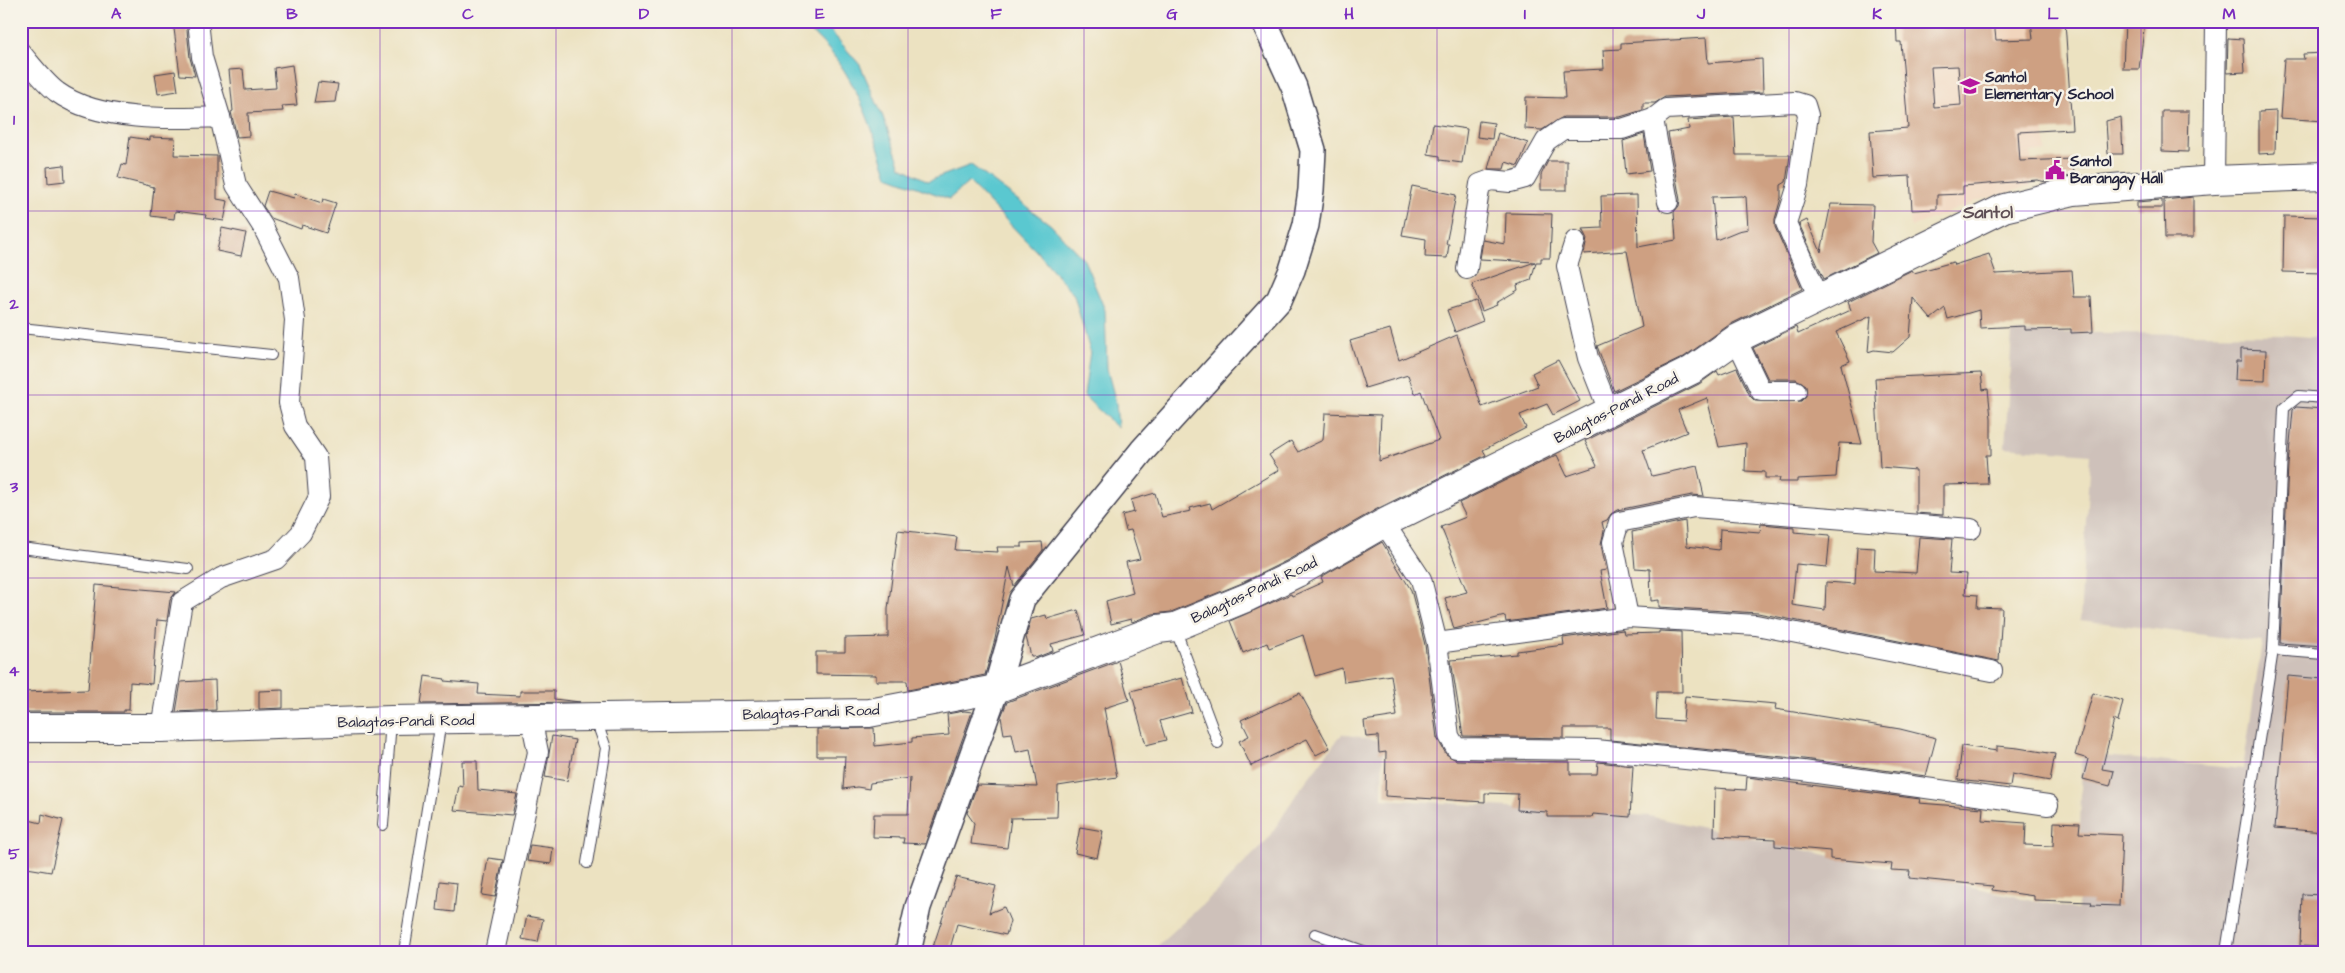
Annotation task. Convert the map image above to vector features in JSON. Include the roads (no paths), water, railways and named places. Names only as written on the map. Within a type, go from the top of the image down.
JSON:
[{"type":"main road","name":"Balagtas-Pandi Road","points":[[24,728],[161,728],[391,720],[869,713],[996,689],[1158,629],[1175,627],[1248,597],[1297,573],[1384,523],[1692,370],[1736,339],[1960,228],[2012,206],[2074,191],[2214,180],[2324,176]]},
{"type":"street","points":[[161,728],[182,602],[221,578],[276,559],[301,533],[319,497],[316,457],[295,426],[289,403],[295,320],[289,278],[263,227],[236,185],[220,117],[202,57],[198,21]]},
{"type":"street","points":[[908,952],[920,898],[996,689],[1022,599],[1142,451],[1279,300],[1292,270],[1306,225],[1311,190],[1312,150],[1294,87],[1264,21]]},
{"type":"street","points":[[2214,180],[2216,21]]},
{"type":"street","points":[[21,53],[56,92],[85,108],[163,119],[220,117]]},
{"type":"street","points":[[1466,269],[1480,184],[1491,180],[1510,182],[1526,178],[1546,141],[1563,129],[1622,130],[1653,119],[1666,110],[1795,102],[1805,105],[1808,115],[1798,186],[1786,223],[1819,298]]},
{"type":"street","points":[[1653,119],[1668,202]]},
{"type":"street","points":[[1575,241],[1566,266],[1588,358],[1609,411]]},
{"type":"street","points":[[1736,339],[1762,391],[1796,391]]},
{"type":"street","points":[[1628,617],[1613,542],[1619,522],[1694,506],[1971,529]]},
{"type":"street","points":[[1384,523],[1421,579],[1437,643],[1449,736],[1456,748],[1616,752],[1803,771],[2048,805]]},
{"type":"street","points":[[1437,643],[1628,617],[1756,625],[1992,671]]},
{"type":"street","points":[[495,952],[538,752],[531,718]]},
{"type":"lane","points":[[21,328],[271,355]]},
{"type":"lane","points":[[2226,952],[2273,650],[2284,408],[2299,396],[2324,398]]},
{"type":"lane","points":[[21,548],[188,569]]},
{"type":"lane","points":[[1175,627],[1218,743]]},
{"type":"lane","points":[[2273,650],[2324,654]]},
{"type":"lane","points":[[587,863],[606,748],[594,716]]},
{"type":"lane","points":[[383,825],[391,720]]},
{"type":"lane","points":[[404,952],[441,720]]},
{"type":"lane","points":[[21,754],[24,728]]},
{"type":"lane","points":[[1315,934],[1366,952]]},
{"type":"water","points":[[797,21],[823,22],[860,65],[883,117],[901,167],[928,181],[971,165],[1051,225],[1084,260],[1105,310],[1107,369],[1116,403],[1118,428],[1084,396],[1090,351],[1074,295],[1041,256],[969,182],[949,199],[888,176],[865,111],[844,71],[816,36]]},
{"type":"place","name":"Santol Elementary School","points":[[1970,86]]},
{"type":"place","name":"Santol Barangay Hall","points":[[2055,170]]},
{"type":"district","name":"Santol","points":[[1988,212]]}]
